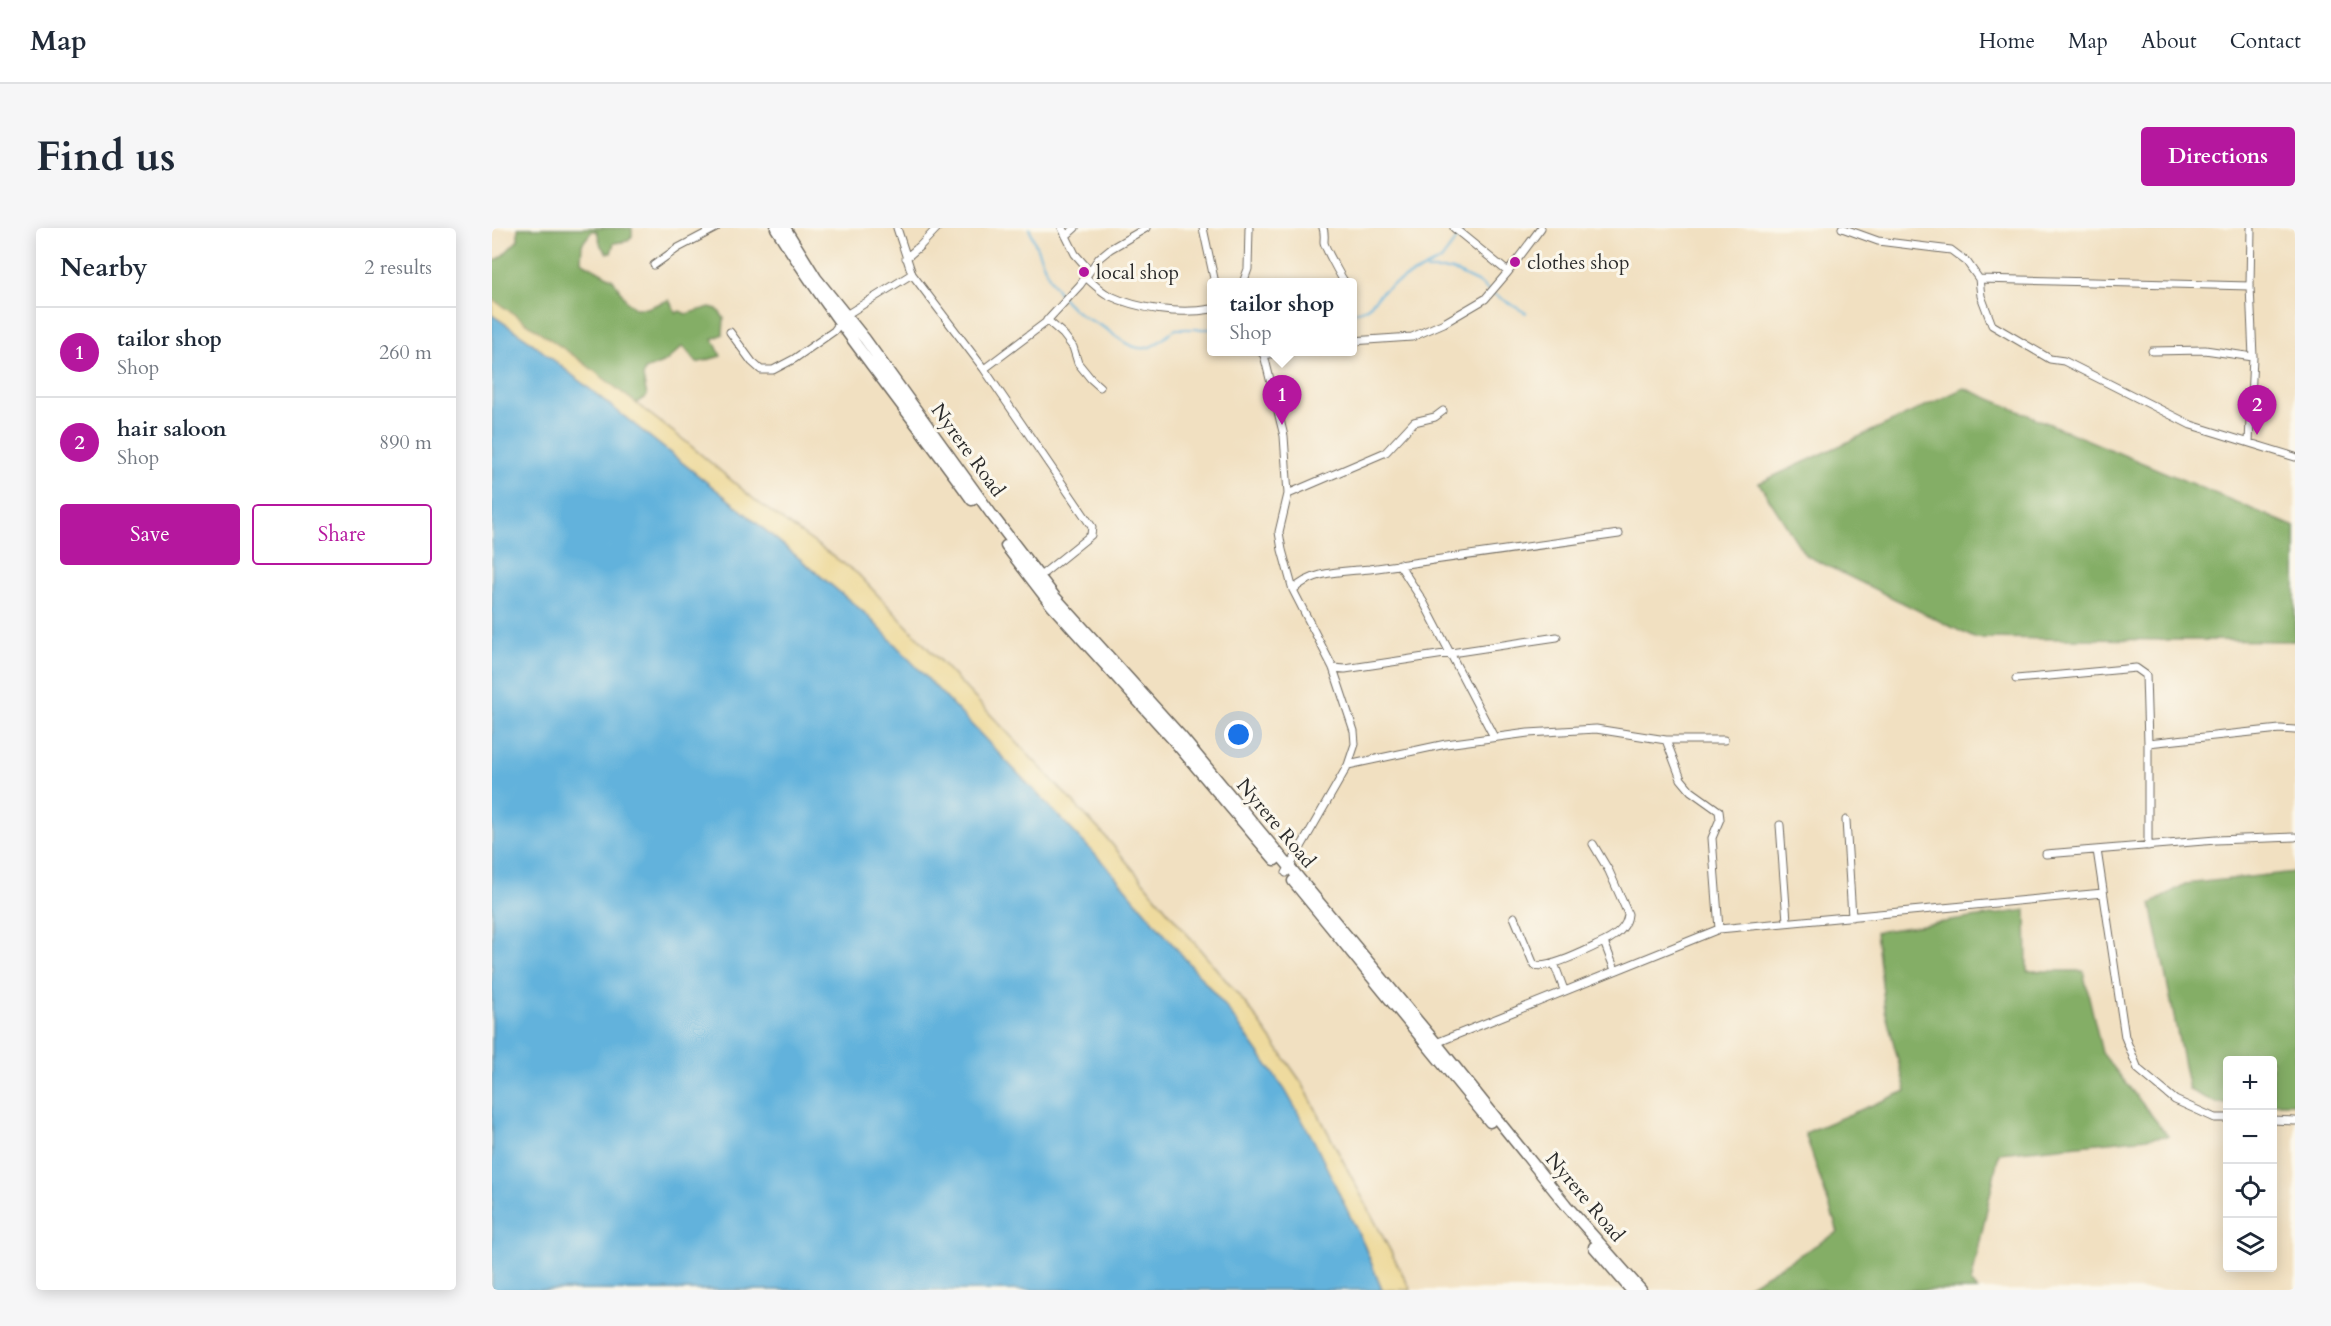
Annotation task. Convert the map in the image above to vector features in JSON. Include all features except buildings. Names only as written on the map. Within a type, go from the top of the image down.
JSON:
[{"type":"main road","name":"Nyrere Road","points":[[776,228],[813,287],[843,319],[1039,577],[1102,651],[1180,735],[1630,1290]]},
{"type":"main road","name":"Nyrere Road","points":[[786,228],[843,319],[1052,606],[1288,870],[1436,1043],[1566,1205],[1641,1290]]},
{"type":"street","points":[[654,266],[678,248],[716,228]]},
{"type":"street","points":[[897,228],[912,274],[984,369],[1092,527],[1091,536],[1039,577]]},
{"type":"street","points":[[906,258],[937,228]]},
{"type":"street","points":[[1062,228],[1088,274],[1107,294],[1132,304],[1179,310],[1207,309]]},
{"type":"street","points":[[1066,236],[1075,228]]},
{"type":"street","points":[[984,369],[1047,320],[1105,254],[1134,231],[1146,228]]},
{"type":"street","points":[[1203,228],[1214,278]]},
{"type":"street","points":[[1244,278],[1248,268],[1249,228]]},
{"type":"street","points":[[1323,228],[1324,243],[1342,278]]},
{"type":"street","points":[[1357,341],[1412,337],[1444,323],[1489,295],[1541,228]]},
{"type":"street","points":[[1842,228],[1878,241],[1951,250],[1967,262],[1979,279],[1981,296],[1992,325],[2038,353],[2050,359],[2064,361],[2191,425],[2295,457]]},
{"type":"street","points":[[2249,442],[2253,357],[2250,286],[2251,228]]},
{"type":"street","points":[[1459,232],[1483,254],[1509,272]]},
{"type":"street","points":[[730,332],[752,362],[761,370],[773,370],[826,337],[843,319],[912,274]]},
{"type":"street","points":[[1979,279],[2250,286]]},
{"type":"street","points":[[1047,320],[1063,334],[1073,347],[1077,363],[1100,387]]},
{"type":"street","points":[[2152,351],[2205,350],[2253,357]]},
{"type":"street","points":[[1264,356],[1284,436],[1288,494],[1279,532],[1293,590],[1333,668],[1354,731],[1354,744],[1348,765],[1288,870]]},
{"type":"street","points":[[1288,494],[1386,452],[1414,422],[1435,417],[1443,411]]},
{"type":"street","points":[[1293,590],[1303,581],[1332,572],[1370,570],[1619,534]]},
{"type":"street","points":[[1399,564],[1424,603],[1494,738]]},
{"type":"street","points":[[1333,668],[1345,669],[1557,636]]},
{"type":"street","points":[[2016,680],[2136,668],[2146,675],[2148,846]]},
{"type":"street","points":[[1348,765],[1446,744],[1528,733],[1596,729],[1666,740],[1724,740]]},
{"type":"street","points":[[2148,743],[2280,729],[2295,730]]},
{"type":"street","points":[[1666,740],[1681,780],[1691,791],[1719,811],[1719,824],[1712,838],[1719,929]]},
{"type":"street","points":[[1846,820],[1852,917]]},
{"type":"street","points":[[1780,825],[1787,921]]},
{"type":"street","points":[[2046,854],[2295,837]]},
{"type":"street","points":[[1514,916],[1534,964],[1539,966],[1554,963],[1604,942],[1624,928],[1628,921],[1628,914],[1609,871],[1593,844]]},
{"type":"street","points":[[2097,850],[2125,1038],[2138,1069],[2175,1100],[2215,1118],[2223,1119]]},
{"type":"street","points":[[1436,1043],[1719,929],[2103,893]]},
{"type":"street","points":[[1604,942],[1615,970]]},
{"type":"street","points":[[1554,963],[1564,990]]},
{"type":"street","points":[[2277,1120],[2295,1121]]},
{"type":"green space","points":[[518,228],[632,228],[632,236],[628,241],[614,243],[611,253],[607,253],[601,246],[597,231],[592,231],[582,244],[581,261],[613,279],[627,302],[635,308],[647,308],[669,300],[676,313],[680,311],[686,314],[710,307],[717,309],[724,318],[723,334],[713,339],[721,356],[697,363],[683,346],[665,362],[645,370],[643,377],[647,396],[636,403],[577,358],[492,299],[492,262],[500,258],[518,240]]},
{"type":"green space","points":[[1964,388],[2295,527],[2295,641],[1974,638],[1805,555],[1759,483]]},
{"type":"green space","points":[[2295,872],[2295,1103],[2277,1103],[2277,1056],[2223,1056],[2223,1103],[2216,1103],[2189,1090],[2151,904],[2185,884]]},
{"type":"green space","points":[[2026,910],[2027,971],[2083,971],[2102,1053],[2168,1136],[1999,1153],[1971,1283],[1977,1290],[1741,1290],[1838,1232],[1805,1133],[1906,1091],[1885,1010],[1876,932]]},
{"type":"sand","points":[[492,299],[577,358],[685,441],[756,501],[858,574],[1105,836],[1250,1009],[1302,1083],[1411,1290],[1382,1290],[1364,1245],[867,615],[729,500],[527,339],[492,315]]},
{"type":"water","points":[[492,315],[527,339],[729,500],[867,615],[1110,870],[1226,1007],[1285,1090],[1314,1141],[1364,1245],[1382,1290],[492,1290]]},
{"type":"waterway","points":[[1029,228],[1043,264],[1062,297],[1081,315],[1126,343],[1146,348],[1158,343],[1176,329],[1207,329]]},
{"type":"waterway","points":[[1357,311],[1367,308],[1393,284],[1441,260],[1465,228]]},
{"type":"waterway","points":[[1427,270],[1452,270],[1481,284],[1490,292],[1526,313]]},
{"type":"place","name":"clothes shop","points":[[1515,262]]},
{"type":"place","name":"local shop","points":[[1084,272]]},
{"type":"place","name":"tailor shop","points":[[1282,425]]},
{"type":"place","name":"hair saloon","points":[[2257,435]]}]
